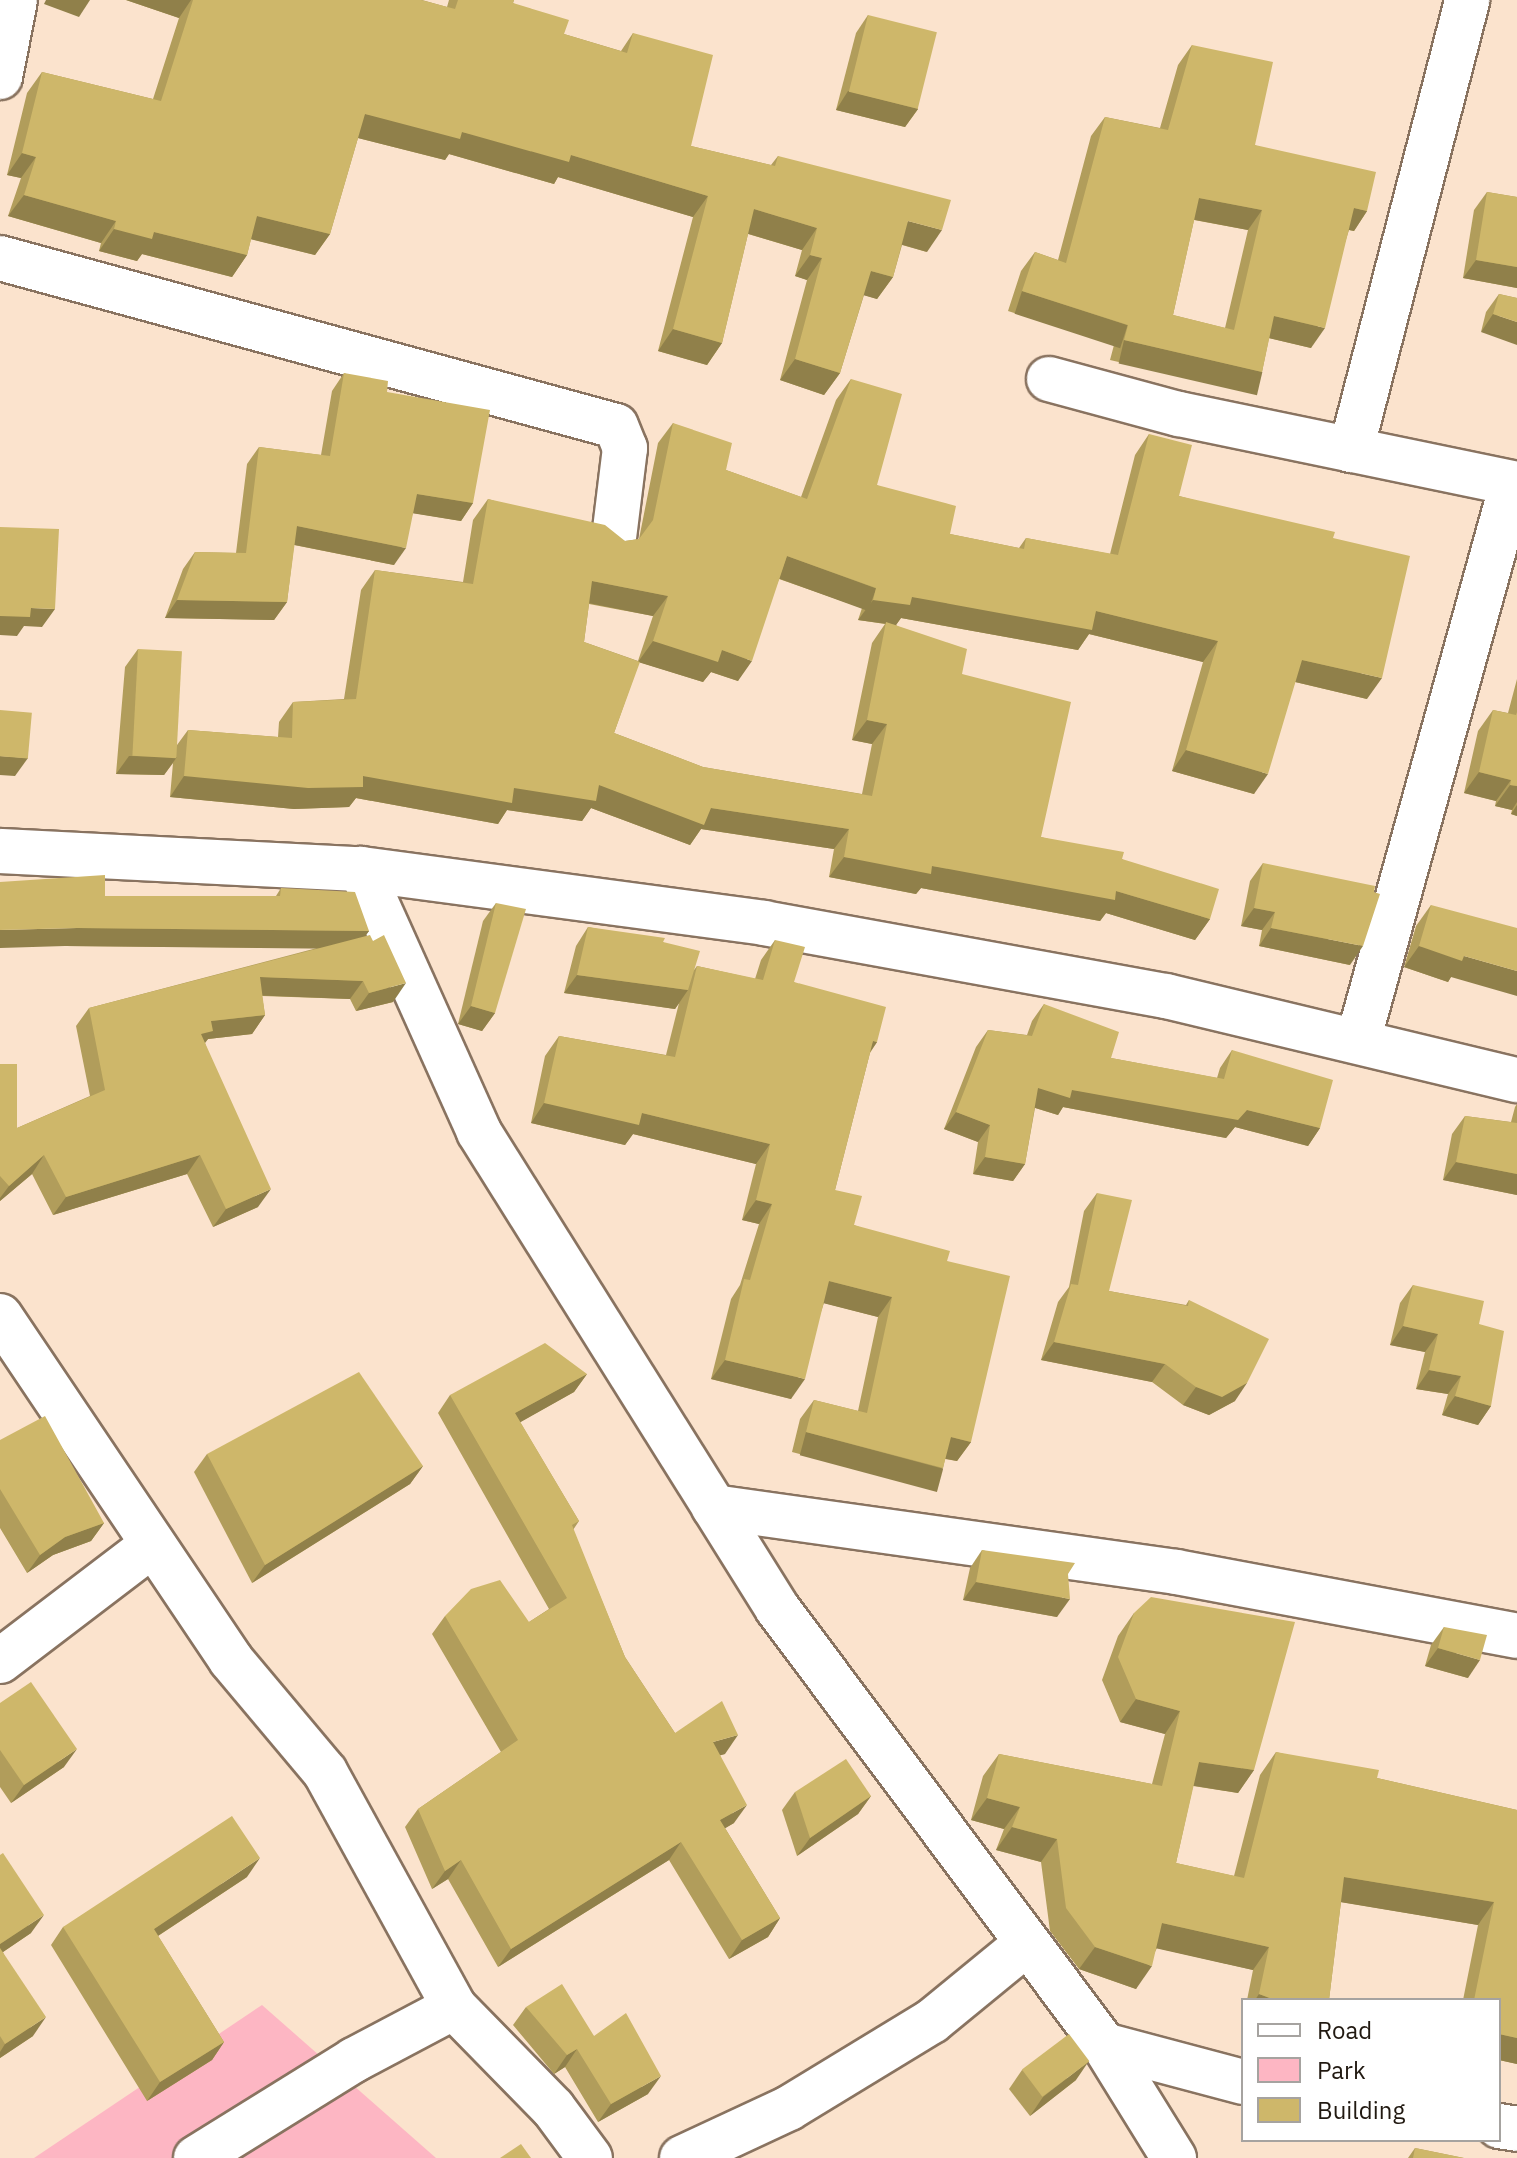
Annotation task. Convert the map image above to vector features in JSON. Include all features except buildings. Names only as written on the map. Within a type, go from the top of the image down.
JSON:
[{"type":"street","points":[[0,77],[15,0]]},
{"type":"street","points":[[1351,450],[1467,0]]},
{"type":"street","points":[[0,258],[616,426],[625,448],[614,537]]},
{"type":"street","points":[[1049,379],[1179,414],[1515,484],[1358,1041]]},
{"type":"street","points":[[0,851],[361,869],[764,923],[1166,996],[1517,1080]]},
{"type":"street","points":[[361,869],[479,1132],[777,1608],[1104,2045],[1164,2141],[1233,2080]]},
{"type":"street","points":[[0,1316],[231,1660],[325,1772],[454,2007],[553,2108],[590,2158]]},
{"type":"street","points":[[714,1507],[1176,1572],[1517,1636]]},
{"type":"street","points":[[0,1661],[152,1545]]},
{"type":"street","points":[[682,2158],[789,2108],[932,2021],[1026,1944]]},
{"type":"street","points":[[196,2158],[354,2060],[454,2007]]},
{"type":"street","points":[[1104,2045],[1233,2080]]},
{"type":"green space","points":[[262,2005],[436,2158],[34,2158]]}]
